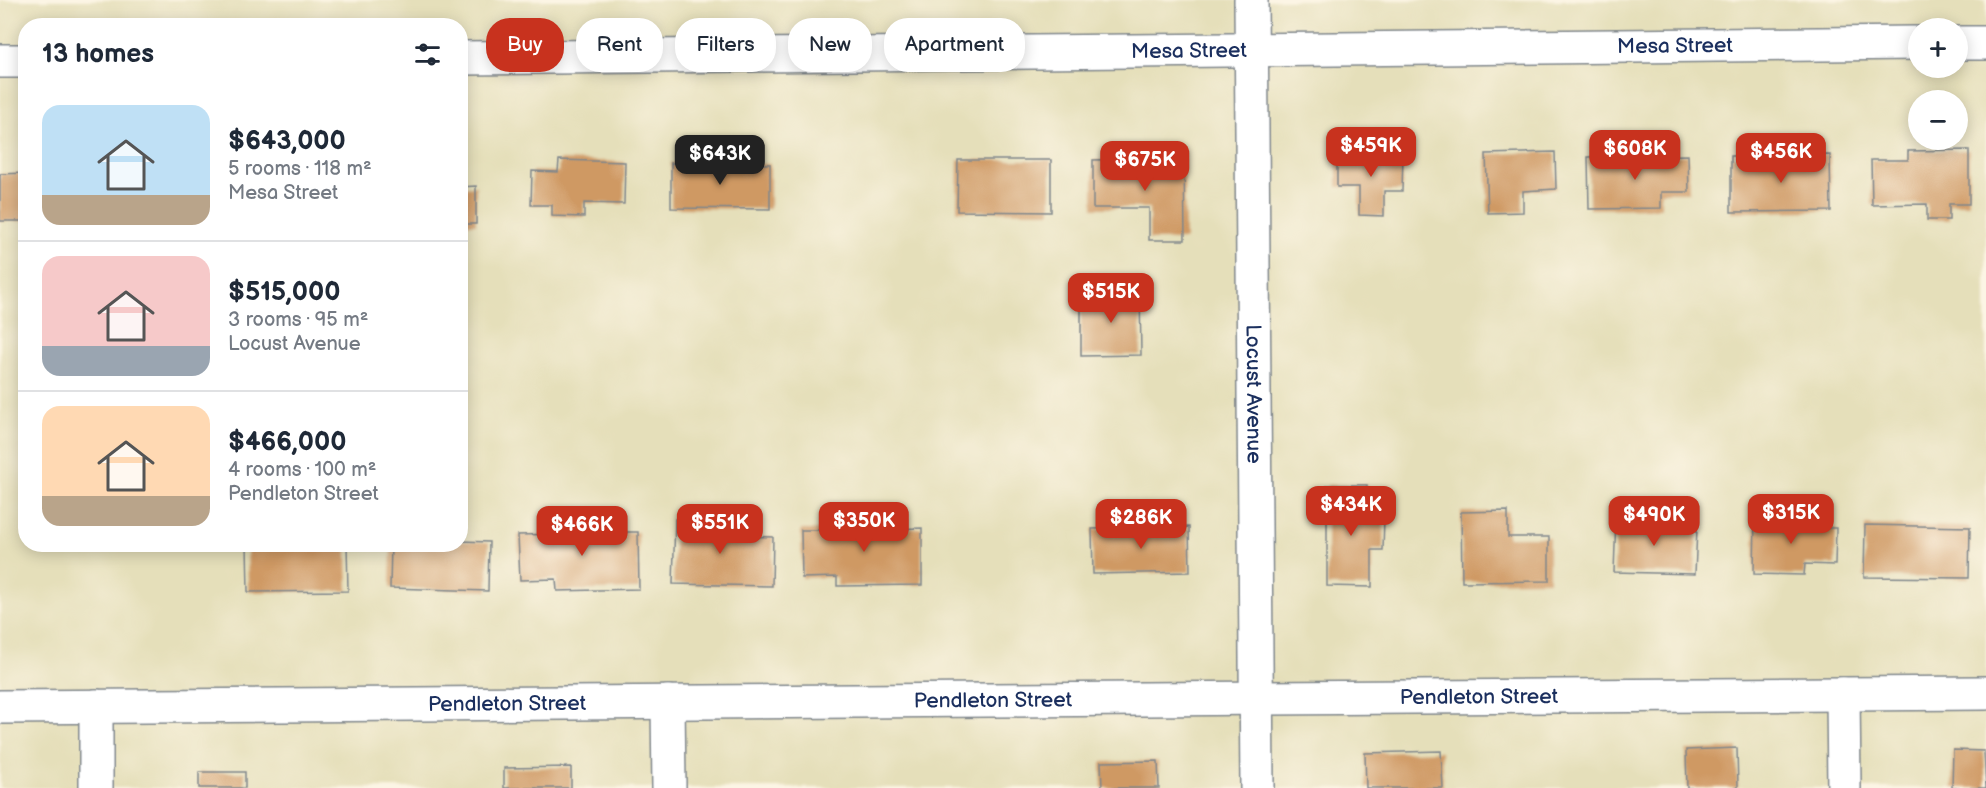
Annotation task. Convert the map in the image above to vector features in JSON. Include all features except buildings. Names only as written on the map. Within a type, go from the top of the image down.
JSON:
[{"type":"street","name":"Locust Avenue","points":[[1251,0],[1257,788]]},
{"type":"street","name":"Mesa Street","points":[[468,57],[1908,43]]},
{"type":"street","points":[[1968,43],[1986,43]]},
{"type":"street","points":[[0,61],[18,61]]},
{"type":"street","name":"Pendleton Street","points":[[0,706],[1986,693]]},
{"type":"street","points":[[1843,694],[1844,788]]},
{"type":"street","points":[[668,702],[669,788]]},
{"type":"street","points":[[96,706],[96,788]]}]
